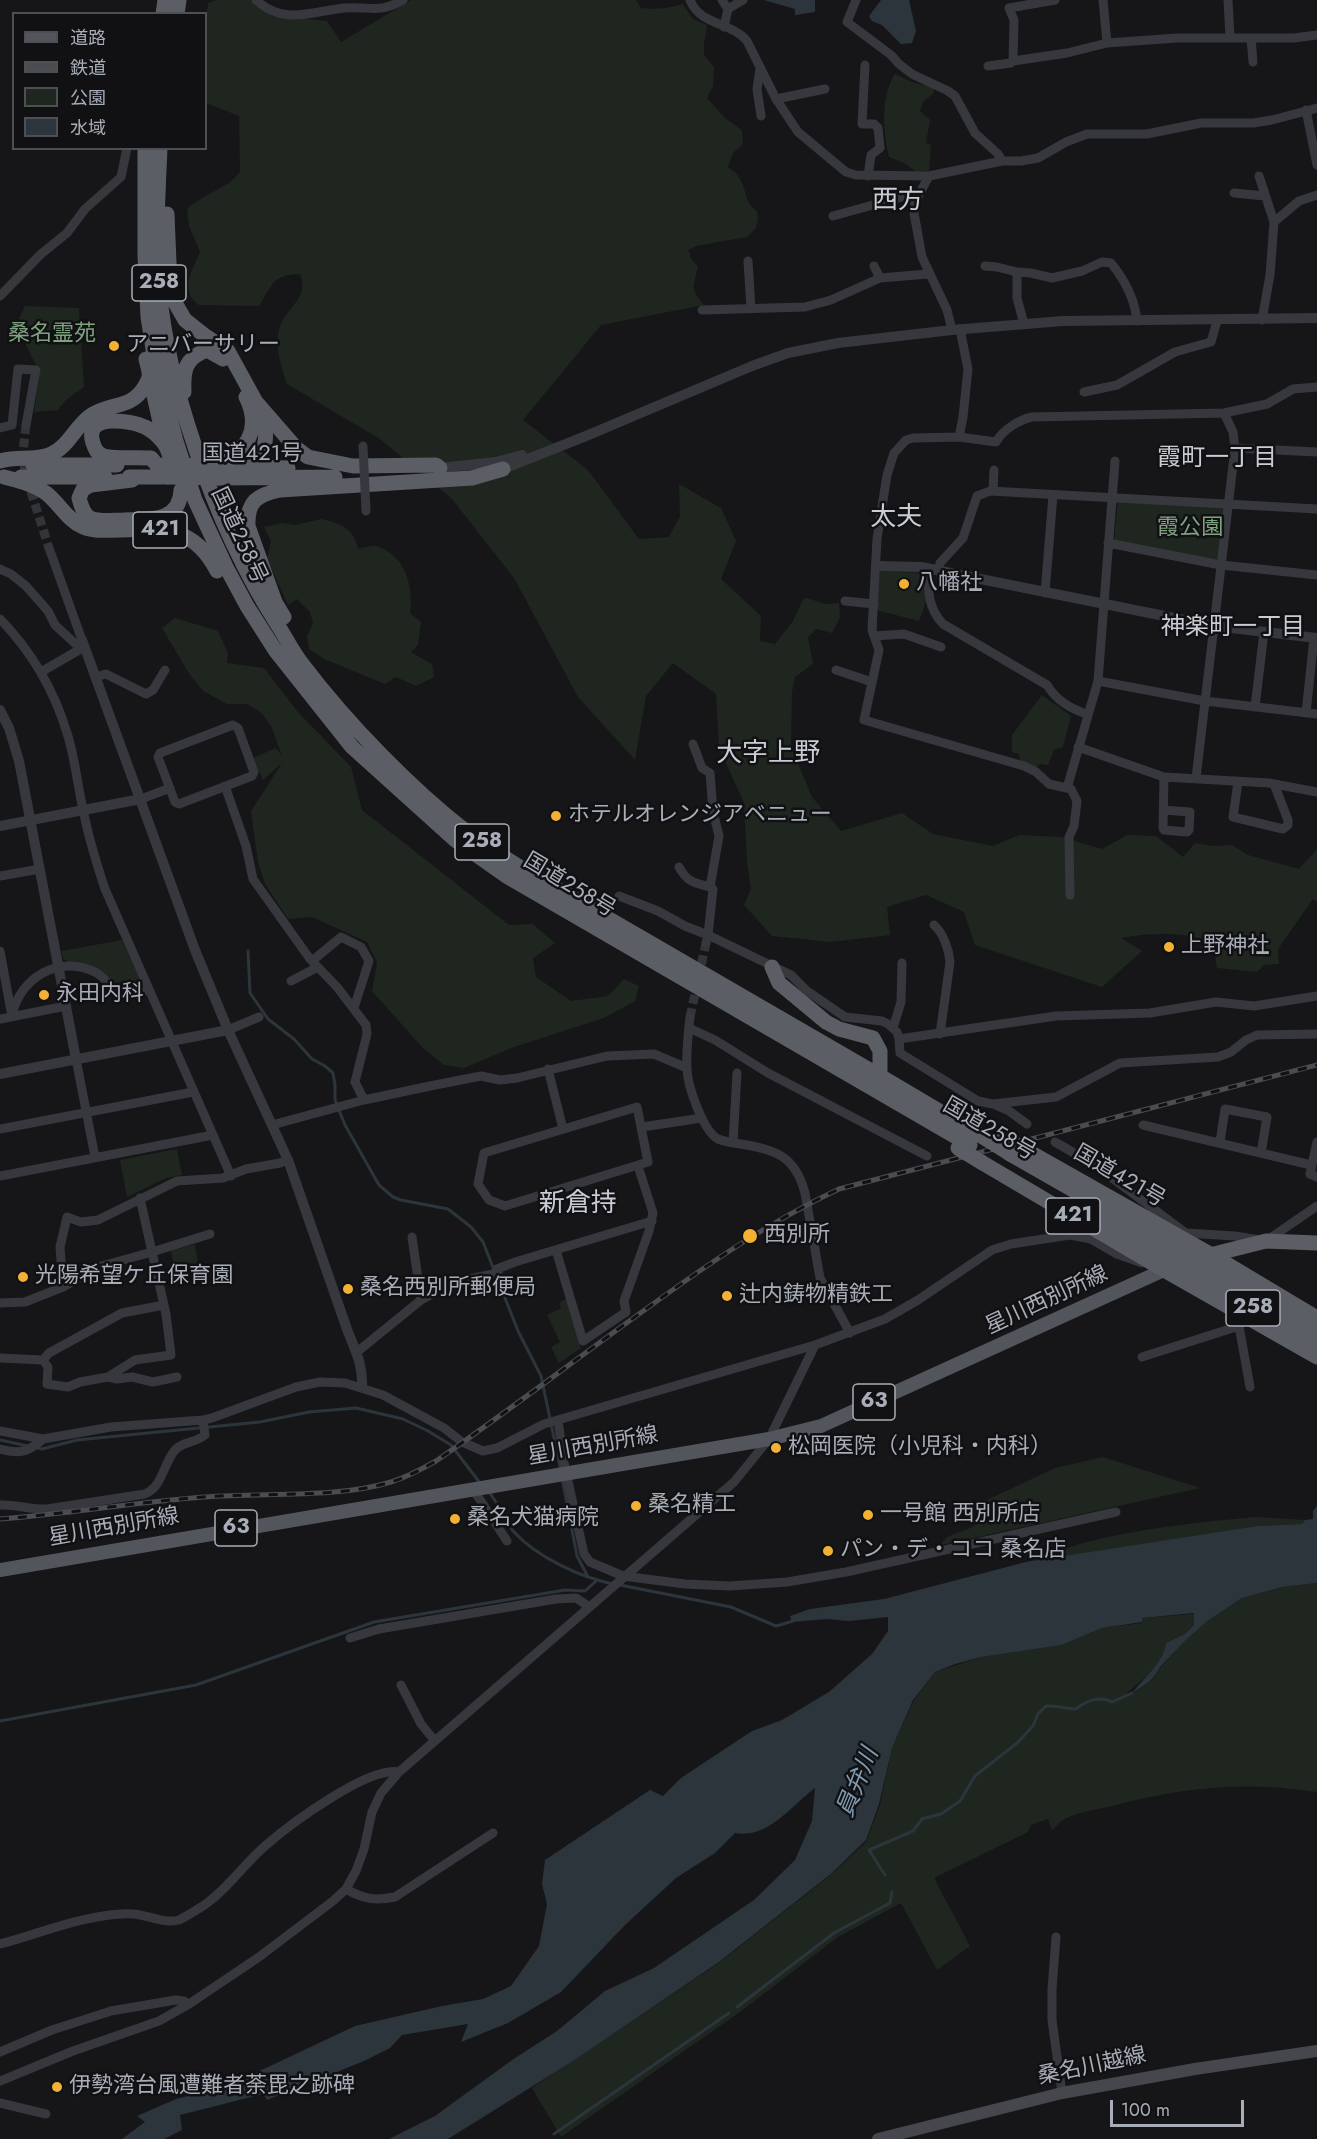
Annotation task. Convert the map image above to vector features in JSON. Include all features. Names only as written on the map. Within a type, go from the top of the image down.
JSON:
[{"type":"highway","points":[[144,150],[137,201],[138,288],[142,333],[165,444],[181,490],[210,556]]},
{"type":"highway","name":"国道258号","points":[[144,150],[144,256],[148,317],[154,355],[176,441],[195,500],[247,606],[275,650],[352,747],[454,839],[508,877],[932,1115],[996,1139],[1010,1154],[1185,1254],[1208,1260],[1317,1331]]},
{"type":"highway","name":"国道258号","points":[[160,150],[157,235],[159,290],[168,346],[184,416],[208,488],[229,537],[260,597],[303,665],[376,749],[468,832],[520,868],[880,1076],[932,1115],[964,1147],[1167,1265],[1190,1271],[1317,1345]]},
{"type":"highway","points":[[167,150],[169,263],[174,302],[185,320],[204,336],[228,351],[265,422],[265,446],[258,463],[240,477]]},
{"type":"highway","points":[[184,416],[185,368],[192,358],[207,350],[218,354],[228,362],[254,418],[250,437],[241,448],[221,458],[215,467]]},
{"type":"highway","points":[[1,470],[53,454],[66,444],[78,426],[90,416],[101,410],[127,403],[139,396],[150,378]]},
{"type":"highway","points":[[256,402],[296,448],[308,457],[352,466],[436,465],[440,468]]},
{"type":"highway","points":[[162,469],[151,458],[103,456],[95,450],[91,437],[94,429],[105,421],[118,419],[145,427],[165,444]]},
{"type":"highway","name":"国道421号","points":[[1,470],[136,477],[179,466],[215,467],[240,477],[339,477],[503,469]]},
{"type":"highway","name":"国道421号","points":[[1,470],[254,466],[351,470],[440,468]]},
{"type":"highway","points":[[303,665],[296,637],[274,602],[248,526],[251,505],[258,497],[280,490],[472,478],[503,469]]},
{"type":"highway","name":"421","points":[[1,470],[47,494],[68,518],[84,528],[170,531],[194,540],[210,556],[228,592],[255,633],[275,650]]},
{"type":"highway","points":[[136,477],[132,480],[92,485],[83,489],[79,498],[84,513],[91,518],[105,520],[152,519],[166,516],[181,501],[181,490]]},
{"type":"highway","points":[[772,967],[780,984],[826,1022],[839,1029],[873,1038],[880,1051],[880,1076]]},
{"type":"highway","name":"国道421号","points":[[996,1139],[1026,1150],[1208,1260]]},
{"type":"highway","points":[[1167,1265],[1208,1260],[1266,1241],[1317,1243]]},
{"type":"highway","points":[[1208,1260],[1317,1318]]},
{"type":"highway","points":[[1167,1265],[1242,1321],[1317,1357]]},
{"type":"main road","name":"星川西別所線","points":[[0,1569],[769,1439],[821,1426],[1167,1265]]},
{"type":"main road","name":"桑名川越線","points":[[878,2139],[1062,2093],[1195,2069],[1317,2051]]},
{"type":"street","points":[[256,0],[270,11],[294,15],[346,8],[386,9],[403,0]]},
{"type":"street","points":[[690,0],[706,19],[742,34],[776,99],[798,132],[846,172],[868,176],[929,176],[1002,161],[1038,158],[1066,142],[1087,134],[1147,134],[1201,123],[1253,123],[1317,108]]},
{"type":"street","points":[[722,0],[728,9],[724,27]]},
{"type":"street","points":[[728,9],[743,0]]},
{"type":"street","points":[[856,0],[847,22],[912,74],[955,96],[975,133],[998,154],[1002,161]]},
{"type":"street","points":[[1013,61],[1014,20],[1009,8],[1055,0]]},
{"type":"street","points":[[1103,0],[1107,43]]},
{"type":"street","points":[[1228,0],[1230,38]]},
{"type":"street","points":[[988,66],[1066,53],[1107,43],[1177,38],[1294,38],[1317,35]]},
{"type":"street","points":[[1251,38],[1253,62]]},
{"type":"street","points":[[865,65],[862,124],[874,124],[878,128],[880,148],[871,155],[868,176]]},
{"type":"street","points":[[760,69],[757,89],[761,116]]},
{"type":"street","points":[[776,99],[825,89]]},
{"type":"street","points":[[1306,110],[1317,165]]},
{"type":"street","points":[[0,296],[40,254],[68,233],[85,209],[121,177],[127,150]]},
{"type":"street","points":[[929,176],[915,202],[914,213],[922,257],[956,330],[968,369],[959,437]]},
{"type":"street","points":[[1259,176],[1274,222],[1270,275],[1262,320]]},
{"type":"street","points":[[833,216],[920,192]]},
{"type":"street","points":[[1234,193],[1265,196]]},
{"type":"street","points":[[1274,222],[1299,201],[1317,195]]},
{"type":"street","points":[[748,261],[752,309]]},
{"type":"street","points":[[985,266],[1052,278],[1082,271],[1102,262],[1111,263],[1134,303],[1137,321]]},
{"type":"street","points":[[874,266],[879,278]]},
{"type":"street","points":[[1017,272],[1017,298],[1024,324]]},
{"type":"street","points":[[702,310],[805,307],[879,278],[928,274]]},
{"type":"street","points":[[503,469],[752,366],[788,353],[838,343],[1024,324],[1317,318]]},
{"type":"street","points":[[1084,392],[1117,385],[1175,352],[1211,342],[1217,321]]},
{"type":"street","points":[[0,428],[12,425],[18,369],[36,370],[26,425]]},
{"type":"street","points":[[1070,895],[1069,837],[1074,826],[1077,801],[1073,792],[1067,788],[1049,784],[1036,772],[1024,766],[864,720],[879,650],[872,630],[877,539],[887,475],[894,453],[906,440],[913,438],[959,437],[996,442],[1004,432],[1032,417],[1224,413],[1267,404],[1293,389],[1317,387]]},
{"type":"street","points":[[1196,778],[1235,448],[1233,432],[1224,413]]},
{"type":"street","points":[[440,468],[496,462],[586,436]]},
{"type":"street","points":[[363,446],[366,511]]},
{"type":"street","points":[[1235,448],[1317,452]]},
{"type":"street","points":[[1067,788],[1098,681],[1115,461]]},
{"type":"street","points":[[993,491],[994,470]]},
{"type":"street","points":[[1087,714],[1053,696],[1047,686],[943,624],[934,612],[929,599],[934,570],[963,538],[976,496],[993,491],[1317,509]]},
{"type":"street","points":[[1045,593],[1053,495]]},
{"type":"street","points":[[1108,543],[1221,565],[1317,574]]},
{"type":"street","points":[[49,548],[195,950],[228,1030],[288,1160],[357,1352],[363,1375],[362,1387]]},
{"type":"street","points":[[877,566],[910,565],[1214,627],[1316,638],[1306,713]]},
{"type":"street","points":[[0,569],[11,574],[26,586],[48,611],[55,625],[83,645]]},
{"type":"street","points":[[845,601],[874,604]]},
{"type":"street","points":[[0,619],[18,638],[41,672],[59,708],[68,734],[92,851],[105,889],[231,1176]]},
{"type":"street","points":[[1255,707],[1264,632]]},
{"type":"street","points":[[873,636],[904,634],[941,647]]},
{"type":"street","points":[[41,672],[83,645]]},
{"type":"street","points":[[95,677],[106,674],[146,694],[153,690],[165,670]]},
{"type":"street","points":[[837,670],[872,682]]},
{"type":"street","points":[[1098,681],[1205,701],[1317,714]]},
{"type":"street","points":[[0,710],[9,728],[19,761],[95,1158]]},
{"type":"street","points":[[233,725],[238,728],[254,772],[252,776],[225,786],[179,804],[175,802],[158,757],[160,753],[233,725]]},
{"type":"street","points":[[693,744],[702,768],[710,773],[713,812],[719,836],[710,887],[713,890],[707,939]]},
{"type":"street","points":[[1078,747],[1164,777],[1274,784],[1317,792]]},
{"type":"street","points":[[1163,810],[1164,777]]},
{"type":"street","points":[[1238,782],[1233,817],[1283,829],[1288,825],[1288,820],[1274,784]]},
{"type":"street","points":[[225,786],[246,846],[253,879],[269,904],[315,964],[354,1008],[367,1030],[355,1082],[364,1100]]},
{"type":"street","points":[[0,826],[141,799],[170,788]]},
{"type":"street","points":[[679,867],[685,877],[693,883],[710,887]]},
{"type":"street","points":[[0,876],[40,869]]},
{"type":"street","points":[[619,896],[658,911],[707,939],[791,975],[807,991],[845,1017],[882,1021],[897,1032],[900,1053],[978,1101],[1009,1111],[1027,1124]]},
{"type":"street","points":[[934,925],[939,929],[949,953],[950,962],[940,1034]]},
{"type":"street","points":[[291,981],[315,964],[341,938],[361,947],[369,961],[354,1008]]},
{"type":"street","points":[[0,951],[12,1016]]},
{"type":"street","points":[[893,1028],[901,1002],[902,963]]},
{"type":"street","points":[[12,1016],[16,1001],[28,983],[44,972],[59,967],[75,967],[94,972],[110,983],[120,994],[148,990]]},
{"type":"street","points":[[899,1039],[1056,1016],[1150,1013],[1216,1002],[1254,1006],[1317,996]]},
{"type":"street","points":[[0,1019],[66,1006]]},
{"type":"street","points":[[0,1074],[228,1030],[259,1017]]},
{"type":"street","points":[[850,1333],[820,1278],[805,1193],[798,1174],[786,1158],[778,1153],[715,1137],[702,1118],[688,1081],[690,1022],[768,1073],[927,1156]]},
{"type":"street","points":[[993,1104],[1056,1097],[1120,1063],[1218,1057],[1231,1052],[1257,1035],[1317,1034]]},
{"type":"street","points":[[272,1125],[364,1100],[481,1076],[500,1080],[517,1078],[608,1056],[654,1054],[687,1068]]},
{"type":"street","points":[[548,1069],[562,1129]]},
{"type":"street","points":[[733,1143],[737,1074]]},
{"type":"street","points":[[0,1129],[193,1092]]},
{"type":"street","points":[[637,1107],[648,1162],[505,1206],[489,1200],[478,1184],[484,1153],[562,1129],[637,1107]]},
{"type":"street","points":[[1220,1142],[1225,1109],[1267,1116],[1261,1153]]},
{"type":"street","points":[[642,1127],[702,1118]]},
{"type":"street","points":[[1143,1125],[1311,1166]]},
{"type":"street","points":[[0,1176],[213,1135]]},
{"type":"street","points":[[1055,1142],[1093,1164],[1186,1233],[1235,1236],[1266,1241],[1317,1206]]},
{"type":"street","points":[[1317,1142],[1310,1174],[1317,1177]]},
{"type":"street","points":[[63,1287],[60,1247],[67,1217],[81,1222],[98,1220],[177,1181],[231,1176],[246,1169],[288,1160]]},
{"type":"street","points":[[556,1250],[584,1341],[626,1312],[624,1301],[653,1213],[638,1166]]},
{"type":"street","points":[[108,1377],[135,1360],[171,1354],[164,1305],[141,1198]]},
{"type":"street","points":[[357,1352],[422,1300],[455,1282],[495,1273],[556,1250],[651,1221]]},
{"type":"street","points":[[0,1303],[26,1302],[63,1287],[98,1267],[210,1234]]},
{"type":"street","points":[[0,1449],[16,1453],[27,1450],[41,1441],[111,1427],[203,1420],[296,1387],[330,1382],[362,1387],[383,1395],[444,1428],[462,1442],[483,1451],[497,1448],[557,1420],[850,1333],[918,1300],[992,1250],[1011,1244],[1070,1235],[1091,1239],[1118,1254],[1167,1265]]},
{"type":"street","points":[[412,1237],[422,1300]]},
{"type":"street","points":[[43,1360],[49,1353],[122,1313],[164,1305]]},
{"type":"street","points":[[1142,1357],[1242,1321],[1250,1386]]},
{"type":"street","points":[[0,2080],[159,2021],[189,2004],[259,1957],[333,1901],[346,1889],[356,1871],[364,1849],[372,1812],[381,1792],[399,1772],[588,1606],[734,1482],[769,1439],[815,1345]]},
{"type":"street","points":[[0,1358],[43,1360]]},
{"type":"street","points":[[43,1360],[48,1367],[47,1384],[68,1387],[80,1382],[108,1377],[132,1377],[153,1382],[177,1377]]},
{"type":"street","points":[[0,1505],[47,1509],[145,1494],[152,1491],[158,1484],[174,1451],[182,1444],[205,1435],[203,1420]]},
{"type":"street","points":[[557,1420],[564,1463],[562,1473],[584,1554],[590,1562],[623,1576],[685,1584],[730,1586],[787,1582],[996,1540],[1116,1512]]},
{"type":"street","points":[[0,1431],[41,1441]]},
{"type":"street","points":[[473,1489],[507,1541]]},
{"type":"street","points":[[350,1638],[379,1629],[556,1599],[576,1599],[588,1606]]},
{"type":"street","points":[[401,1685],[421,1724],[435,1742]]},
{"type":"street","points":[[0,1944],[115,1914],[178,1920],[217,1895],[264,1846],[311,1811],[376,1774],[392,1770],[399,1772]]},
{"type":"street","points":[[346,1889],[361,1898],[378,1901],[395,1898],[493,1833]]},
{"type":"street","points":[[1056,1936],[1052,2020],[1062,2093]]},
{"type":"street","points":[[0,2052],[52,2030],[111,2011],[176,2000],[189,2004]]},
{"type":"street","points":[[0,2103],[46,2114]]},
{"type":"green space","points":[[217,0],[251,0],[274,16],[327,21],[341,42],[411,0],[636,0],[641,8],[647,9],[683,4],[693,19],[707,25],[704,55],[714,67],[713,86],[707,98],[725,118],[742,130],[743,144],[733,153],[728,167],[740,178],[749,202],[757,211],[756,228],[747,237],[696,246],[688,250],[698,267],[694,284],[696,295],[704,305],[601,325],[523,420],[588,470],[639,539],[669,537],[680,516],[679,484],[721,508],[736,541],[721,579],[761,616],[760,641],[775,644],[793,621],[803,599],[807,598],[825,604],[839,603],[840,617],[832,633],[816,629],[808,637],[813,664],[795,677],[792,692],[791,747],[812,797],[841,831],[902,813],[933,834],[993,846],[1019,835],[1061,837],[1102,849],[1127,835],[1156,836],[1183,857],[1195,843],[1213,846],[1232,845],[1248,855],[1299,869],[1317,849],[1317,902],[1313,899],[1278,949],[1279,964],[1264,965],[1257,972],[1217,968],[1213,943],[1180,935],[1133,936],[1121,938],[1142,951],[1102,987],[975,945],[964,912],[926,895],[887,907],[890,935],[831,942],[772,936],[744,905],[751,889],[744,803],[719,748],[716,694],[673,663],[646,696],[635,760],[578,697],[514,578],[452,499],[380,439],[287,384],[279,354],[278,339],[284,318],[300,295],[302,282],[300,274],[283,276],[274,282],[259,306],[199,305],[193,299],[188,287],[189,280],[200,252],[189,226],[187,209],[231,181],[240,171],[239,116],[207,103],[208,3]]},
{"type":"green space","points":[[895,74],[914,83],[933,86],[934,93],[923,102],[920,111],[930,120],[926,143],[931,145],[929,171],[916,172],[904,163],[889,157],[884,114],[887,93]]},
{"type":"green space","name":"桑名霊苑","points":[[25,306],[79,308],[84,387],[66,400],[58,410],[34,412],[40,373],[16,325]]},
{"type":"green space","name":"霞公園","points":[[1118,499],[1225,506],[1221,561],[1114,541]]},
{"type":"green space","points":[[321,519],[334,522],[350,531],[358,549],[376,546],[386,550],[401,564],[409,582],[410,613],[421,622],[418,645],[411,652],[432,664],[434,677],[416,686],[396,677],[385,684],[324,659],[309,649],[307,636],[313,623],[310,612],[297,599],[288,605],[267,559],[271,541],[264,527],[282,523],[295,525]]},
{"type":"green space","points":[[881,571],[923,573],[927,591],[919,621],[876,610]]},
{"type":"green space","points":[[175,618],[218,631],[228,653],[227,663],[264,668],[298,712],[351,767],[362,810],[509,925],[533,924],[555,943],[533,958],[536,977],[571,1001],[608,996],[624,979],[639,986],[635,1001],[604,1018],[514,1047],[464,1068],[444,1065],[422,1047],[372,991],[377,962],[367,942],[312,917],[288,919],[265,884],[258,862],[251,811],[282,763],[263,780],[253,758],[276,748],[282,756],[272,728],[262,713],[247,704],[227,704],[203,691],[188,672],[162,628]]},
{"type":"green space","points":[[1042,695],[1071,716],[1063,747],[1054,750],[1048,765],[1040,764],[1036,769],[1020,761],[1019,754],[1012,752],[1012,735]]},
{"type":"green space","points":[[122,940],[141,982],[138,988],[123,990],[101,971],[63,959],[61,951]]},
{"type":"green space","points":[[177,1149],[182,1175],[166,1178],[127,1197],[120,1160]]},
{"type":"green space","points":[[195,1244],[199,1271],[176,1275],[171,1251]]},
{"type":"green space","points":[[568,1297],[581,1348],[559,1363],[551,1347],[560,1342],[547,1315],[561,1308],[559,1303]]},
{"type":"green space","points":[[1103,1457],[1200,1488],[941,1545],[947,1537],[975,1525],[978,1506],[989,1499],[1055,1468]]},
{"type":"green space","points":[[1256,1517],[1305,1520],[1302,1524],[1256,1526],[1025,1562],[1087,1542],[1129,1533],[1192,1523]]},
{"type":"green space","points":[[1317,1583],[1317,1792],[1265,1787],[1192,1790],[1081,1813],[1068,1817],[1052,1830],[1048,1819],[1031,1825],[1028,1832],[934,1878],[970,1946],[937,1970],[901,1903],[838,1937],[740,2012],[561,2137],[532,2088],[719,1963],[833,1873],[866,1842],[880,1805],[892,1748],[914,1700],[935,1672],[981,1657],[1062,1645],[1102,1628],[1142,1623],[1142,1618],[1194,1614],[1194,1625],[1185,1634],[1166,1643],[1162,1658],[1146,1677],[1127,1693],[1131,1694],[1152,1679],[1185,1641],[1206,1622],[1242,1598],[1282,1587]]},
{"type":"water","points":[[764,0],[815,0],[815,12],[795,15],[795,9]]},
{"type":"water","points":[[881,0],[909,0],[916,31],[912,43],[901,44],[882,25],[872,21],[869,16]]},
{"type":"water","name":"員弁川","points":[[1317,1506],[1317,1583],[1282,1587],[1242,1598],[1206,1622],[1185,1641],[1145,1685],[1132,1693],[1158,1663],[1166,1643],[1185,1634],[1194,1625],[1194,1613],[1142,1618],[1142,1622],[1102,1628],[1062,1645],[981,1657],[935,1672],[913,1700],[892,1748],[879,1804],[866,1840],[832,1873],[719,1962],[573,2061],[448,2139],[389,2139],[435,2116],[512,2060],[557,2031],[605,1991],[654,1968],[754,1900],[795,1860],[812,1821],[815,1788],[778,1820],[758,1831],[747,1834],[735,1833],[715,1853],[676,1878],[625,1925],[561,1992],[508,2023],[461,2042],[468,2024],[402,2035],[390,2048],[364,2061],[267,2100],[263,2094],[180,2115],[182,2130],[164,2139],[122,2139],[145,2122],[137,2116],[176,2099],[213,2090],[355,2026],[483,1999],[511,1986],[539,1946],[547,1904],[542,1884],[545,1860],[650,1790],[663,1796],[681,1778],[752,1731],[782,1720],[829,1692],[872,1654],[888,1631],[888,1617],[849,1621],[827,1619],[792,1622],[790,1616],[810,1609],[884,1599],[1026,1562],[1257,1526],[1302,1524],[1305,1520],[1313,1519],[1313,1511]]},
{"type":"waterway","points":[[248,951],[250,993],[268,1019],[294,1039],[312,1059],[333,1073],[335,1100],[345,1125],[379,1185],[393,1197],[401,1200],[448,1209],[471,1227],[483,1242],[518,1331],[541,1376],[561,1471]]},
{"type":"waterway","points":[[37,1448],[42,1449],[77,1440],[260,1422],[309,1412],[356,1408],[403,1419],[428,1431],[451,1445],[480,1483]]},
{"type":"waterway","points":[[0,1440],[28,1446]]},
{"type":"waterway","points":[[562,1478],[577,1556],[587,1575]]},
{"type":"waterway","points":[[489,1492],[510,1528],[535,1550],[574,1572],[614,1584]]},
{"type":"waterway","points":[[0,1721],[196,1685],[374,1622],[565,1590],[585,1591],[596,1581]]},
{"type":"waterway","points":[[620,1585],[731,1607],[776,1626],[793,1621]]},
{"type":"waterway","points":[[885,1875],[869,1850],[913,1831],[922,1819],[941,1814],[960,1801],[975,1776],[1017,1743],[1033,1726],[1038,1714],[1046,1706],[1076,1709],[1093,1700],[1103,1699],[1112,1702],[1132,1693]]},
{"type":"waterway","points":[[737,2007],[834,1933],[890,1903],[892,1892]]},
{"type":"waterway","points":[[554,2134],[729,2013]]},
{"type":"tunnel","points":[[26,425],[23,452],[25,473],[49,548]]},
{"type":"tunnel","points":[[690,1017],[706,943]]},
{"type":"railway","points":[[0,1519],[204,1497],[347,1491],[397,1480],[436,1461],[716,1260],[788,1215],[839,1189],[1317,1065]]},
{"type":"place","name":"アニバーサリー","points":[[114,346]]},
{"type":"place","name":"八幡社","points":[[904,584]]},
{"type":"place","name":"ホテルオレンジアベニュー","points":[[556,816]]},
{"type":"place","name":"上野神社","points":[[1169,947]]},
{"type":"place","name":"永田内科","points":[[44,995]]},
{"type":"place","name":"西別所","points":[[750,1236]]},
{"type":"place","name":"光陽希望ケ丘保育園","points":[[23,1277]]},
{"type":"place","name":"桑名西別所郵便局","points":[[348,1289]]},
{"type":"place","name":"辻内鋳物精鉄工","points":[[727,1296]]},
{"type":"place","name":"松岡医院（小児科・内科）","points":[[776,1448]]},
{"type":"place","name":"桑名精工","points":[[636,1506]]},
{"type":"place","name":"一号館 西別所店","points":[[868,1515]]},
{"type":"place","name":"桑名犬猫病院","points":[[455,1519]]},
{"type":"place","name":"パン・デ・ココ 桑名店","points":[[828,1551]]},
{"type":"place","name":"伊勢湾台風遭難者荼毘之跡碑","points":[[57,2087]]},
{"type":"district","name":"西方","points":[[898,202]]},
{"type":"district","name":"霞町一丁目","points":[[1217,459]]},
{"type":"district","name":"太夫","points":[[896,519]]},
{"type":"district","name":"神楽町一丁目","points":[[1233,628]]},
{"type":"district","name":"大字上野","points":[[768,755]]},
{"type":"district","name":"新倉持","points":[[578,1205]]}]
